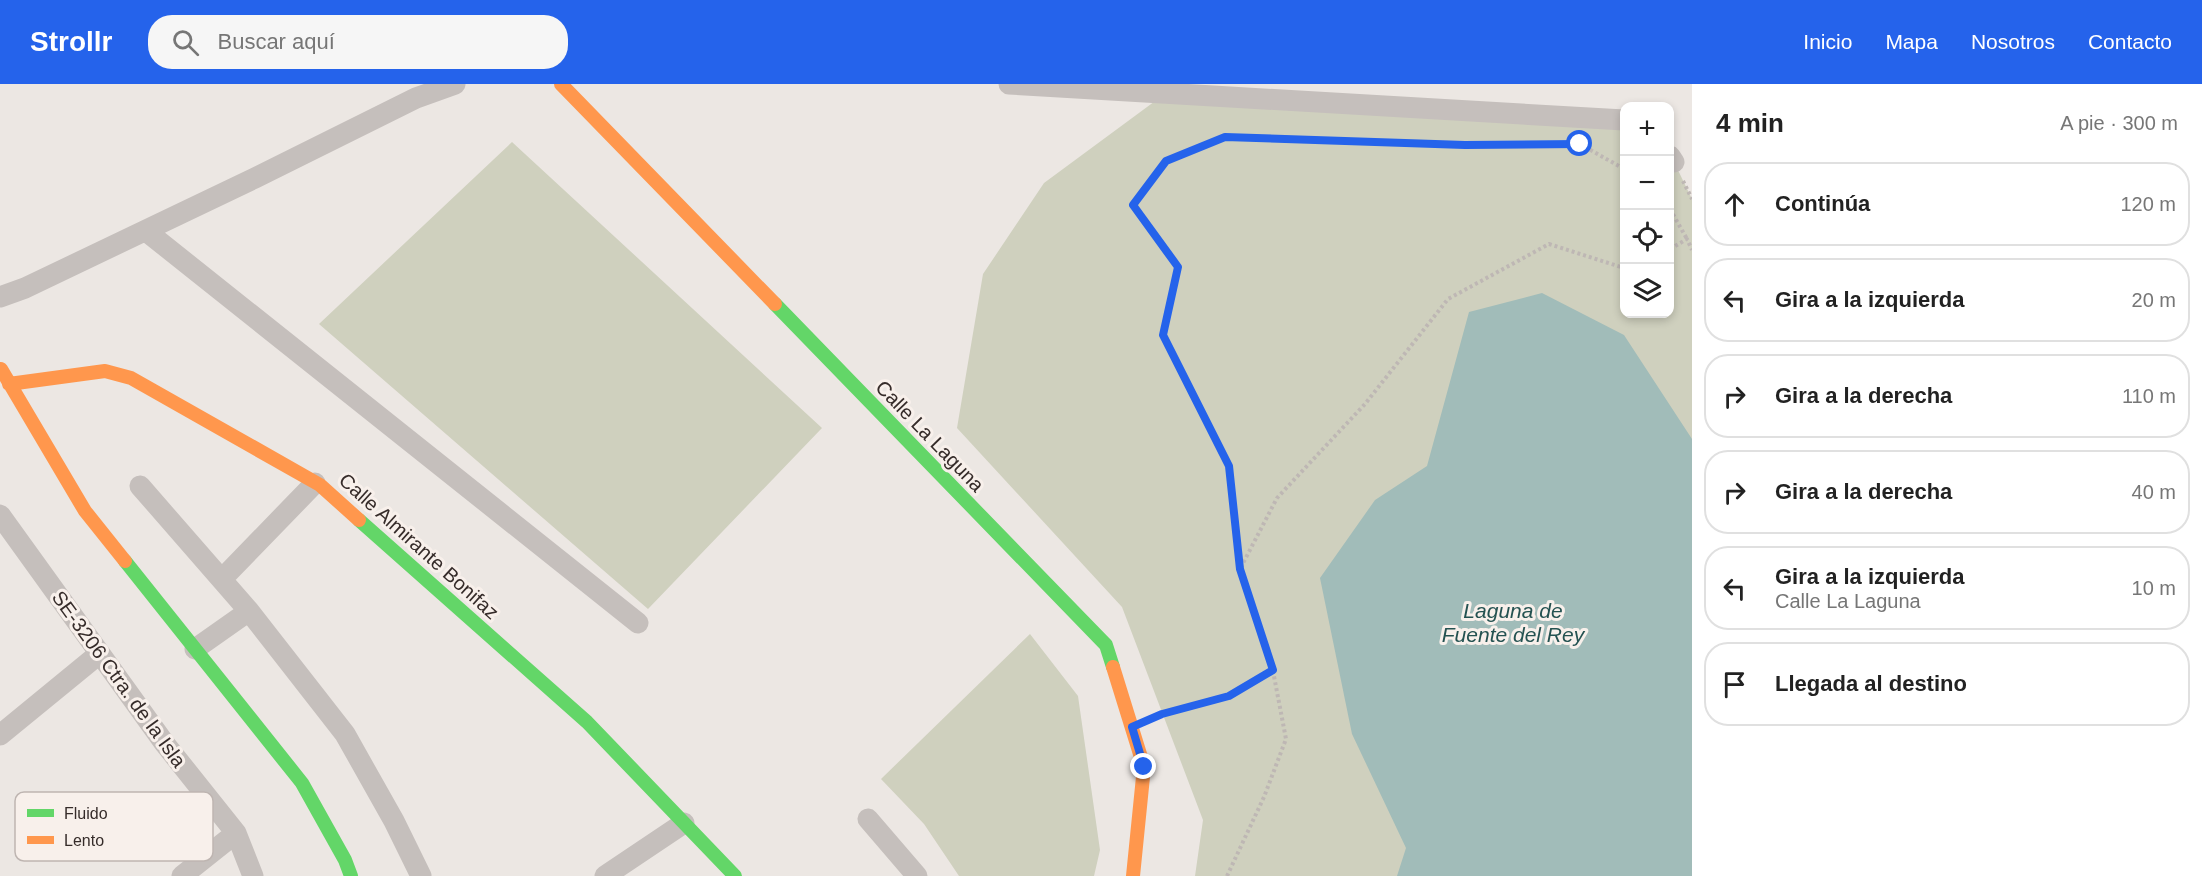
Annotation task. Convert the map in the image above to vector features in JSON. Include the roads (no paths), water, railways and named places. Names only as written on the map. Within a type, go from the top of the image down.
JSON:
[{"type":"street","points":[[0,297],[25,288],[146,231],[416,98],[456,84]]},
{"type":"street","name":"Calle La Laguna","points":[[561,84],[1106,645],[1144,767],[1133,876]]},
{"type":"street","points":[[1009,84],[1620,120]]},
{"type":"street","points":[[146,231],[638,623]]},
{"type":"street","points":[[2,371],[85,511],[302,783],[345,860],[351,876]]},
{"type":"street","name":"Calle Almirante Bonifaz","points":[[2,371],[105,371],[131,378],[315,483],[587,722],[735,876]]},
{"type":"street","points":[[222,579],[315,483]]},
{"type":"street","points":[[140,486],[249,611],[345,734],[394,820],[421,876]]},
{"type":"street","name":"SE-3206 Ctra. de la Isla","points":[[0,515],[165,744],[203,792]]},
{"type":"street","points":[[195,649],[249,611]]},
{"type":"street","points":[[0,735],[99,654]]},
{"type":"street","name":"SE-3206 Ctra. de la Isla","points":[[213,804],[236,833],[253,876]]},
{"type":"street","points":[[868,819],[917,876]]},
{"type":"street","points":[[605,876],[684,823]]},
{"type":"street","points":[[213,851],[236,833]]},
{"type":"street","points":[[182,876],[201,861]]},
{"type":"water","name":"Laguna de Fuente del Rey","points":[[1542,293],[1624,335],[1692,439],[1692,876],[1397,876],[1406,848],[1352,734],[1320,578],[1375,500],[1427,466],[1469,312]]}]
